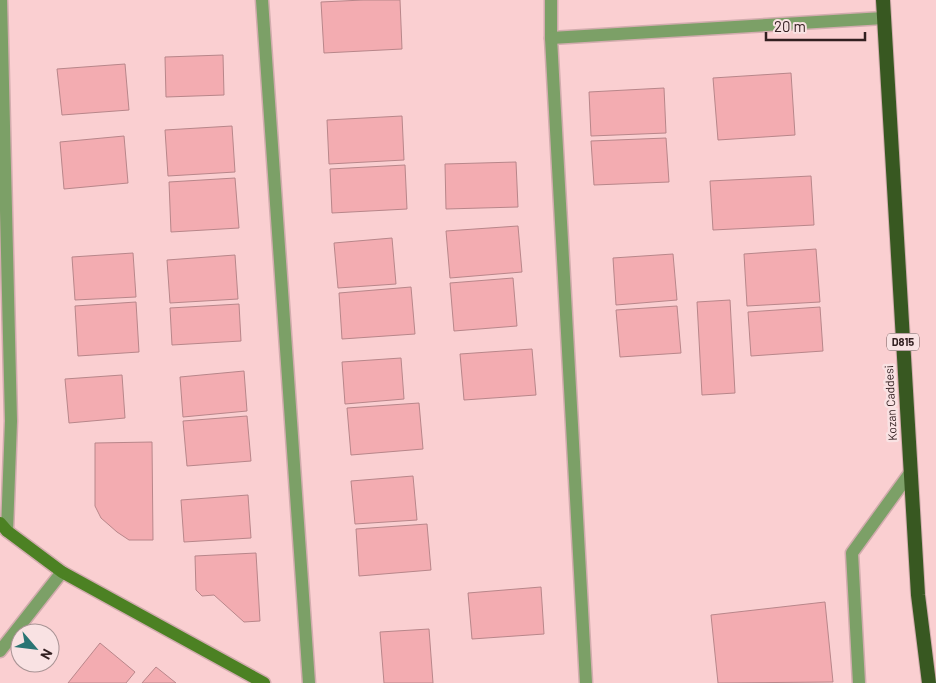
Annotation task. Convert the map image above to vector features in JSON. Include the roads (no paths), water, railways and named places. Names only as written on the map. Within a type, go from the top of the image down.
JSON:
[{"type":"highway","name":"Kozan Caddesi","points":[[883,0],[918,595],[929,683]]},
{"type":"main road","points":[[3,527],[62,572],[264,683]]},
{"type":"street","points":[[1,0],[11,420],[3,527]]},
{"type":"street","points":[[262,0],[309,683]]},
{"type":"street","points":[[551,0],[551,38],[586,683]]},
{"type":"street","points":[[551,38],[884,18]]},
{"type":"street","points":[[859,683],[852,553],[910,473]]},
{"type":"street","points":[[0,651],[62,572]]}]
